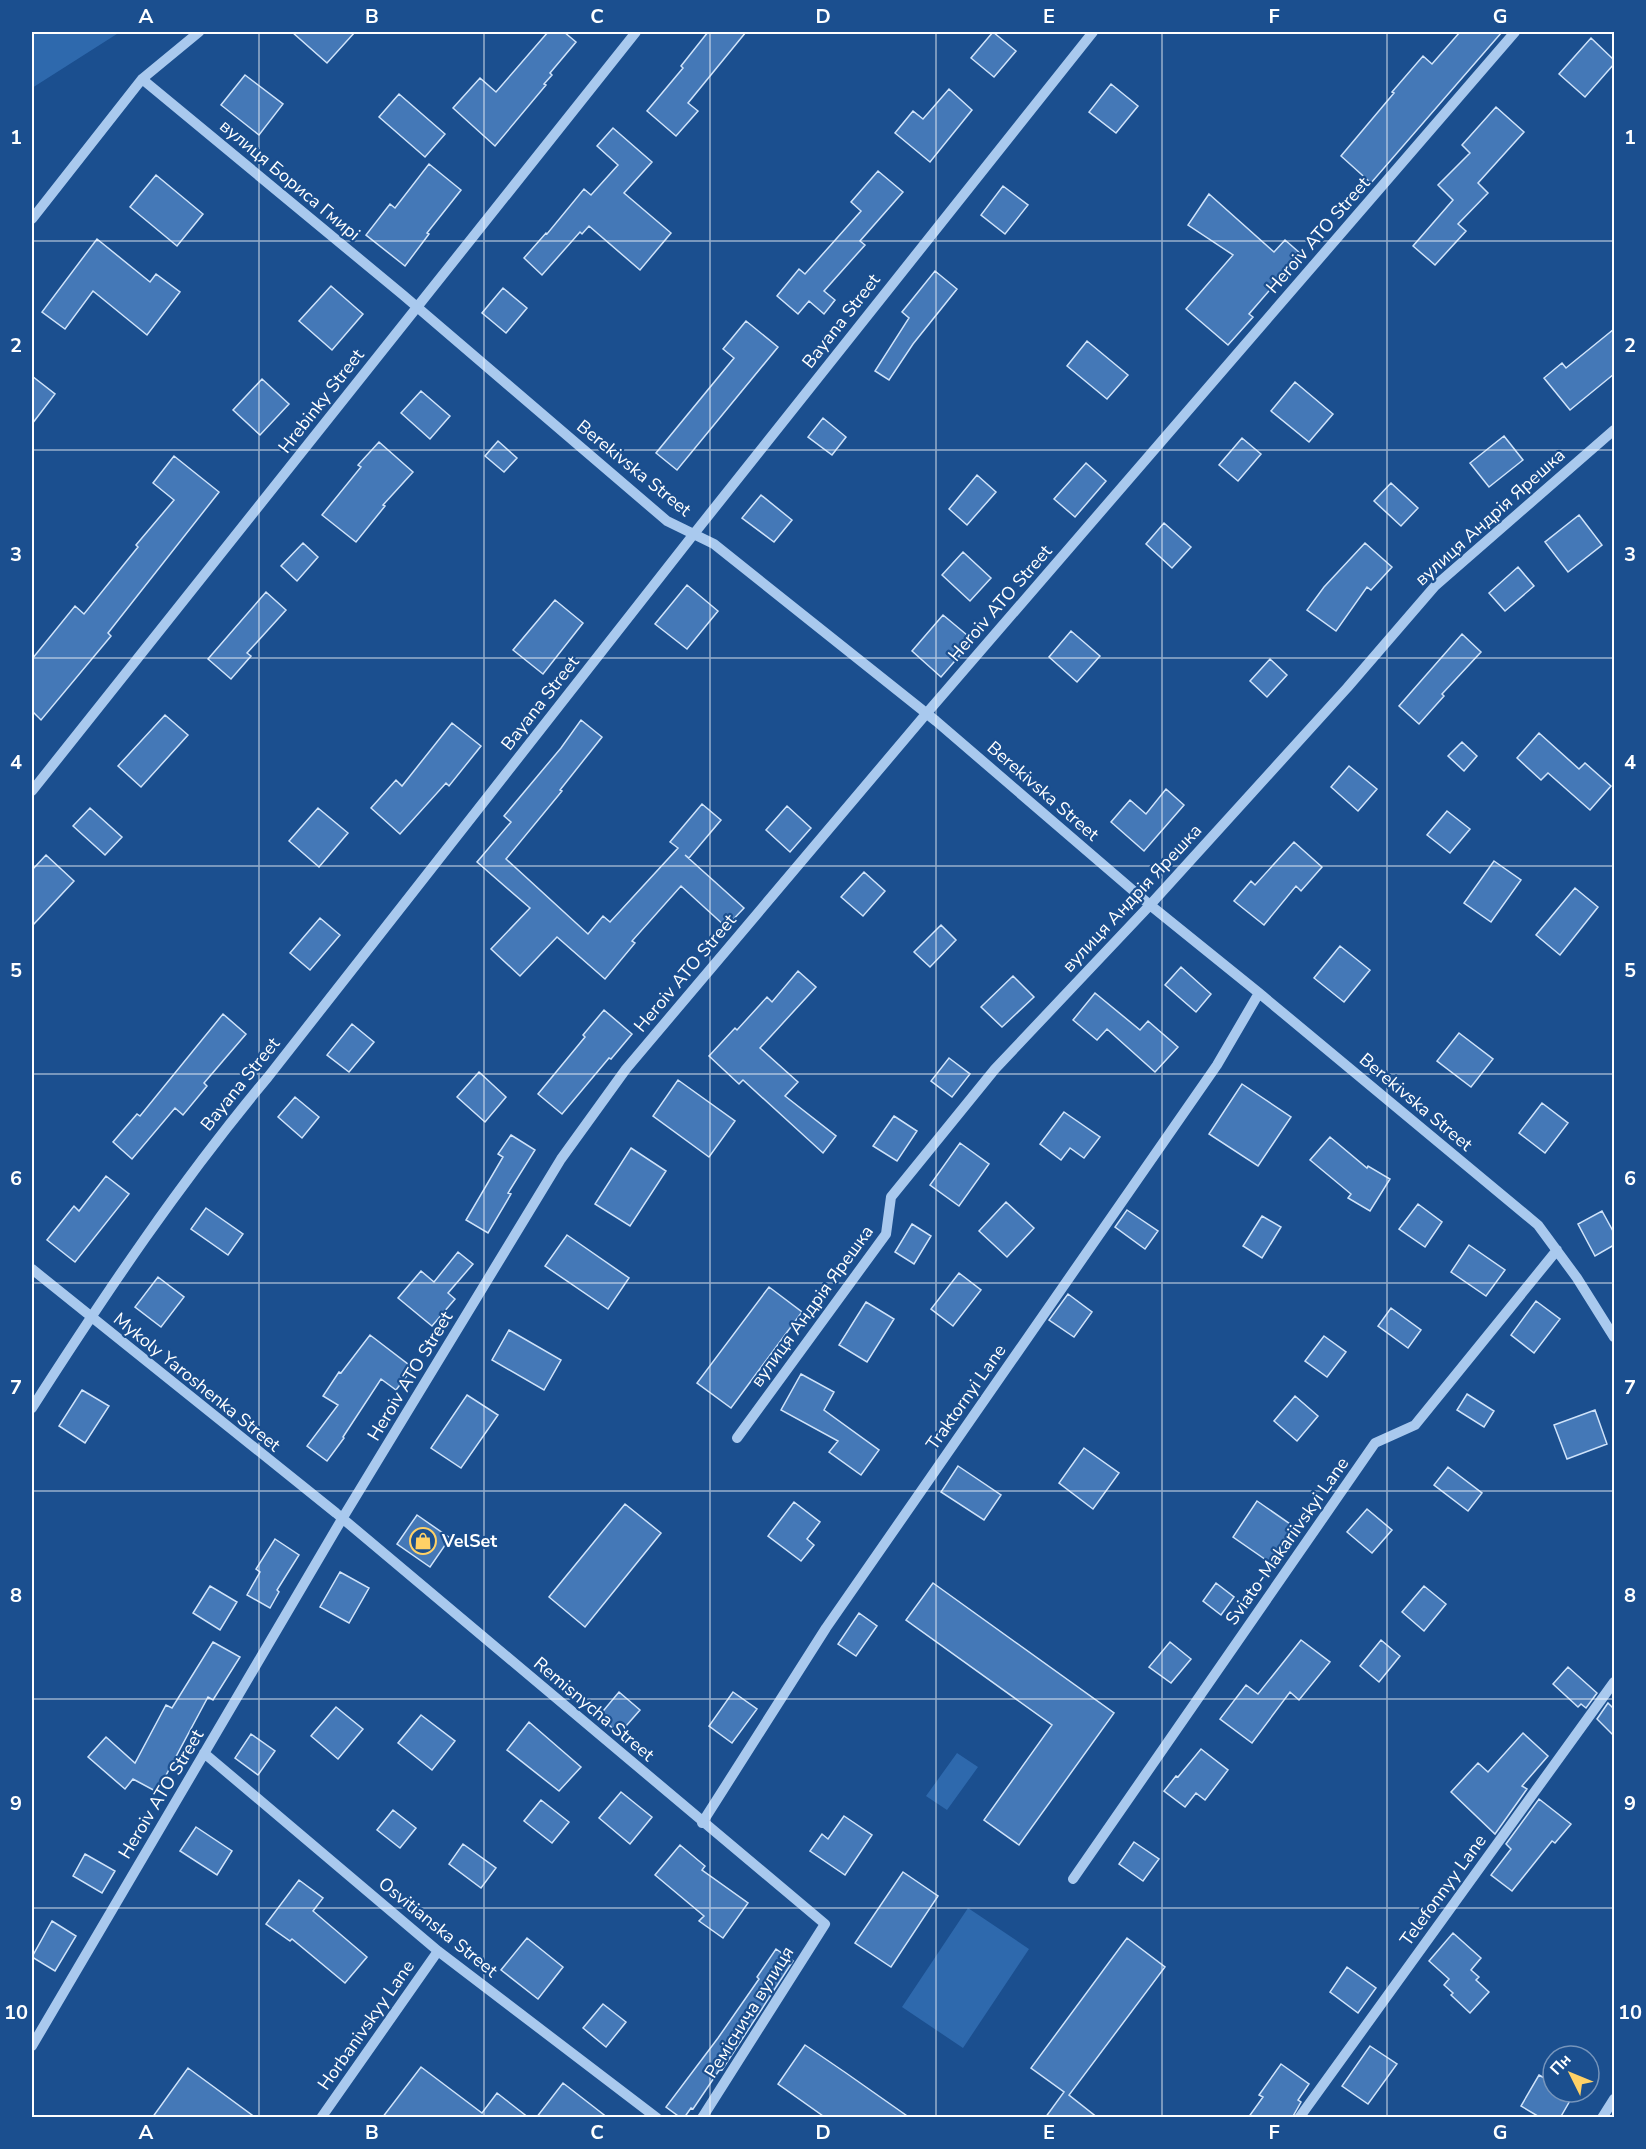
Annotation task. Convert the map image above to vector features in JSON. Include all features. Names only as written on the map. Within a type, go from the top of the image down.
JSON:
[{"type":"street","points":[[32,219],[142,80],[199,32]]},
{"type":"street","name":"Hrebinky Street","points":[[32,791],[636,32]]},
{"type":"street","name":"Bayana Street","points":[[32,1408],[90,1317],[210,1147],[268,1077],[693,535],[1093,32]]},
{"type":"street","name":"Heroiv ATO Street","points":[[32,2046],[342,1519],[554,1169],[626,1069],[926,714],[1515,32]]},
{"type":"street","name":"вулиця Бориса Гмирі","points":[[142,80],[416,307]]},
{"type":"street","name":"Berekivska Street","points":[[416,307],[667,521],[714,544],[926,714],[1150,905],[1538,1225],[1577,1278],[1614,1337]]},
{"type":"street","name":"вулиця Андрія Ярешка","points":[[737,1438],[886,1234],[891,1197],[995,1069],[1150,905],[1347,688],[1435,586],[1614,430]]},
{"type":"street","name":"Traktornyi Lane","points":[[702,1823],[826,1628],[1217,1065],[1259,993]]},
{"type":"street","name":"Sviato-Makariivskyi Lane","points":[[1073,1879],[1375,1443],[1415,1425],[1557,1250]]},
{"type":"street","name":"Mykoly Yaroshenka Street","points":[[32,1269],[342,1519]]},
{"type":"street","name":"Remisnycha Street","points":[[342,1519],[702,1823]]},
{"type":"street","name":"Telefonnyy Lane","points":[[1299,2118],[1614,1682]]},
{"type":"street","name":"Osvitianska Street","points":[[204,1753],[438,1951],[657,2118]]},
{"type":"street","name":"Реміснича вулиця","points":[[702,1823],[825,1923],[702,2118]]},
{"type":"street","name":"Horbanivskyy Lane","points":[[321,2118],[438,1951]]},
{"type":"street","points":[[1602,2118],[1614,2099]]},
{"type":"shaded area","points":[[32,32],[120,32],[32,88]]},
{"type":"shaded area","points":[[957,1753],[978,1767],[947,1810],[926,1796]]},
{"type":"shaded area","points":[[968,1908],[1029,1949],[963,2048],[902,2007]]},
{"type":"building","points":[[292,32],[355,32],[327,63]]},
{"type":"building","points":[[548,32],[564,32],[576,42],[550,73],[552,75],[544,84],[546,85],[495,146],[453,108],[480,78],[496,92]]},
{"type":"building","points":[[708,32],[746,32],[688,103],[698,111],[676,136],[647,111],[683,68],[681,66]]},
{"type":"building","points":[[993,32],[1016,51],[994,77],[971,58]]},
{"type":"building","points":[[1460,32],[1502,32],[1371,183],[1341,156],[1423,56],[1432,64]]},
{"type":"building","points":[[1591,38],[1614,60],[1614,64],[1585,97],[1559,74]]},
{"type":"building","points":[[245,75],[283,104],[259,135],[221,105]]},
{"type":"building","points":[[1111,84],[1138,106],[1116,133],[1089,112]]},
{"type":"building","points":[[949,89],[972,110],[930,162],[895,133],[913,111],[923,119]]},
{"type":"building","points":[[399,94],[445,134],[425,157],[379,117]]},
{"type":"building","points":[[1496,107],[1524,132],[1478,183],[1488,193],[1458,224],[1466,231],[1435,265],[1413,246],[1453,200],[1438,185],[1470,153],[1462,145]]},
{"type":"building","points":[[613,128],[652,162],[624,193],[671,233],[640,270],[589,226],[582,234],[580,232],[542,275],[524,258],[584,189],[591,195],[618,165],[597,146]]},
{"type":"building","points":[[429,164],[461,190],[427,233],[429,234],[405,266],[366,235],[390,204],[395,208]]},
{"type":"building","points":[[878,171],[903,192],[860,241],[865,245],[824,291],[835,300],[824,314],[809,301],[798,314],[777,296],[799,269],[805,274],[861,211],[851,202]]},
{"type":"building","points":[[156,175],[203,214],[177,246],[130,207]]},
{"type":"building","points":[[1003,186],[1028,205],[1005,234],[981,215]]},
{"type":"building","points":[[1209,194],[1274,252],[1285,240],[1301,254],[1249,314],[1253,317],[1228,345],[1186,309],[1233,255],[1188,225]]},
{"type":"building","points":[[97,239],[150,282],[156,274],[180,292],[147,335],[93,291],[65,329],[42,312]]},
{"type":"building","points":[[935,271],[957,289],[913,344],[889,380],[875,371],[909,318],[902,312]]},
{"type":"building","points":[[331,286],[363,314],[332,350],[299,321]]},
{"type":"building","points":[[503,288],[527,308],[506,333],[482,313]]},
{"type":"building","points":[[746,321],[778,347],[677,470],[656,453],[734,358],[723,349]]},
{"type":"building","points":[[1614,329],[1614,374],[1570,410],[1544,378],[1562,363],[1566,368]]},
{"type":"building","points":[[1087,341],[1128,375],[1107,399],[1067,366]]},
{"type":"building","points":[[32,376],[55,394],[32,424]]},
{"type":"building","points":[[262,379],[289,404],[260,435],[233,410]]},
{"type":"building","points":[[1295,382],[1333,414],[1309,442],[1271,411]]},
{"type":"building","points":[[421,391],[450,416],[430,439],[401,413]]},
{"type":"building","points":[[823,418],[846,437],[832,455],[808,437]]},
{"type":"building","points":[[1504,436],[1523,460],[1489,487],[1470,463]]},
{"type":"building","points":[[1242,438],[1261,454],[1238,481],[1219,465]]},
{"type":"building","points":[[498,441],[517,458],[504,472],[485,456]]},
{"type":"building","points":[[379,442],[413,472],[383,505],[385,506],[356,542],[322,515],[361,467],[358,465]]},
{"type":"building","points":[[174,456],[219,492],[108,633],[111,636],[41,720],[32,711],[32,659],[75,606],[84,614],[138,547],[136,545],[174,500],[153,483]]},
{"type":"building","points":[[1086,463],[1106,481],[1075,517],[1054,499]]},
{"type":"building","points":[[977,475],[996,492],[967,525],[949,509]]},
{"type":"building","points":[[1391,483],[1418,508],[1401,526],[1374,501]]},
{"type":"building","points":[[761,495],[792,520],[774,542],[742,518]]},
{"type":"building","points":[[1579,515],[1602,545],[1568,572],[1545,542]]},
{"type":"building","points":[[1164,523],[1191,547],[1172,568],[1146,544]]},
{"type":"building","points":[[303,543],[318,557],[297,581],[281,566]]},
{"type":"building","points":[[1365,543],[1392,567],[1371,590],[1367,587],[1336,631],[1307,610],[1324,587]]},
{"type":"building","points":[[963,552],[991,578],[970,601],[942,575]]},
{"type":"building","points":[[1518,567],[1534,586],[1505,611],[1489,593]]},
{"type":"building","points":[[687,585],[718,611],[687,649],[655,624]]},
{"type":"building","points":[[266,592],[286,610],[247,653],[251,656],[231,679],[208,659]]},
{"type":"building","points":[[555,600],[583,623],[543,674],[513,650]]},
{"type":"building","points":[[943,615],[973,640],[941,677],[912,651]]},
{"type":"building","points":[[1071,631],[1100,656],[1077,682],[1049,657]]},
{"type":"building","points":[[1462,634],[1481,652],[1442,694],[1444,696],[1419,724],[1399,706]]},
{"type":"building","points":[[1270,659],[1287,675],[1267,697],[1250,681]]},
{"type":"building","points":[[165,715],[188,735],[141,787],[118,766]]},
{"type":"building","points":[[581,720],[602,737],[560,790],[562,791],[506,859],[588,934],[603,916],[610,922],[678,848],[670,842],[702,804],[721,820],[689,858],[685,855],[744,908],[726,927],[681,886],[632,941],[635,943],[605,979],[557,937],[520,976],[491,949],[530,908],[477,862],[511,822],[504,816],[561,748]]},
{"type":"building","points":[[452,723],[481,746],[449,786],[446,783],[400,834],[371,808],[396,780],[402,786]]},
{"type":"building","points":[[1539,733],[1579,769],[1585,763],[1611,786],[1590,810],[1548,773],[1541,780],[1517,758]]},
{"type":"building","points":[[1462,742],[1477,756],[1464,771],[1448,756]]},
{"type":"building","points":[[1349,766],[1377,789],[1358,811],[1331,787]]},
{"type":"building","points":[[1166,789],[1184,805],[1144,851],[1111,822],[1130,800],[1146,814]]},
{"type":"building","points":[[787,806],[811,828],[790,852],[766,830]]},
{"type":"building","points":[[90,808],[122,837],[105,855],[73,826]]},
{"type":"building","points":[[318,808],[348,833],[319,867],[289,841]]},
{"type":"building","points":[[1447,811],[1470,829],[1450,853],[1427,835]]},
{"type":"building","points":[[1294,842],[1322,867],[1301,891],[1296,886],[1264,925],[1234,901],[1251,881],[1255,885]]},
{"type":"building","points":[[46,855],[74,881],[32,926],[32,870]]},
{"type":"building","points":[[1494,861],[1521,880],[1491,922],[1464,903]]},
{"type":"building","points":[[864,872],[885,891],[863,916],[841,897]]},
{"type":"building","points":[[1575,888],[1598,907],[1560,955],[1536,935]]},
{"type":"building","points":[[320,918],[340,935],[310,970],[290,953]]},
{"type":"building","points":[[941,925],[956,940],[930,967],[914,952]]},
{"type":"building","points":[[1340,946],[1370,970],[1344,1002],[1314,978]]},
{"type":"building","points":[[1181,967],[1211,994],[1196,1012],[1165,985]]},
{"type":"building","points":[[798,971],[816,987],[760,1048],[798,1082],[785,1096],[836,1136],[823,1153],[743,1080],[739,1084],[709,1056],[767,997],[772,1002]]},
{"type":"building","points":[[1013,976],[1034,997],[1002,1027],[981,1007]]},
{"type":"building","points":[[1095,993],[1140,1030],[1148,1021],[1178,1047],[1155,1072],[1107,1029],[1097,1040],[1073,1020]]},
{"type":"building","points":[[604,1010],[632,1034],[562,1114],[538,1094]]},
{"type":"building","points":[[223,1014],[246,1034],[204,1083],[207,1086],[183,1115],[175,1108],[132,1159],[113,1142],[137,1114],[140,1116]]},
{"type":"building","points":[[352,1024],[374,1042],[349,1072],[327,1055]]},
{"type":"building","points":[[1459,1033],[1493,1059],[1471,1087],[1437,1061]]},
{"type":"building","points":[[949,1058],[970,1074],[952,1097],[931,1081]]},
{"type":"building","points":[[479,1072],[506,1097],[485,1122],[457,1097]]},
{"type":"building","points":[[678,1080],[735,1121],[709,1157],[653,1116]]},
{"type":"building","points":[[1242,1084],[1291,1117],[1258,1166],[1209,1134]]},
{"type":"building","points":[[295,1097],[319,1117],[302,1138],[278,1117]]},
{"type":"building","points":[[1542,1103],[1568,1123],[1545,1153],[1519,1133]]},
{"type":"building","points":[[1064,1112],[1100,1137],[1084,1158],[1070,1148],[1061,1160],[1040,1144]]},
{"type":"building","points":[[894,1116],[917,1131],[897,1161],[873,1146]]},
{"type":"building","points":[[511,1135],[535,1150],[508,1193],[511,1194],[488,1233],[466,1220],[503,1157],[498,1154]]},
{"type":"building","points":[[1330,1137],[1367,1168],[1368,1166],[1390,1179],[1370,1211],[1348,1198],[1351,1194],[1310,1160]]},
{"type":"building","points":[[960,1143],[989,1164],[959,1206],[930,1185]]},
{"type":"building","points":[[631,1148],[666,1171],[630,1226],[595,1204]]},
{"type":"building","points":[[106,1176],[129,1194],[75,1262],[47,1240],[74,1206],[79,1211]]},
{"type":"building","points":[[1006,1202],[1034,1228],[1007,1257],[979,1231]]},
{"type":"building","points":[[1418,1204],[1442,1222],[1425,1247],[1399,1229]]},
{"type":"building","points":[[206,1208],[243,1234],[228,1255],[191,1229]]},
{"type":"building","points":[[1127,1210],[1158,1231],[1145,1249],[1115,1227]]},
{"type":"building","points":[[1602,1211],[1614,1233],[1614,1245],[1595,1256],[1578,1224]]},
{"type":"building","points":[[1262,1216],[1281,1227],[1262,1258],[1243,1246]]},
{"type":"building","points":[[912,1224],[931,1236],[914,1264],[895,1252]]},
{"type":"building","points":[[567,1235],[629,1278],[608,1309],[545,1266]]},
{"type":"building","points":[[1469,1245],[1505,1270],[1486,1296],[1451,1272]]},
{"type":"building","points":[[458,1252],[473,1264],[448,1293],[455,1299],[432,1326],[398,1298],[421,1271],[434,1282]]},
{"type":"building","points":[[959,1273],[981,1290],[953,1326],[931,1309]]},
{"type":"building","points":[[158,1277],[184,1297],[161,1327],[135,1307]]},
{"type":"building","points":[[769,1287],[802,1312],[731,1408],[697,1383]]},
{"type":"building","points":[[1068,1294],[1092,1312],[1074,1337],[1049,1320]]},
{"type":"building","points":[[1536,1301],[1560,1319],[1534,1353],[1511,1335]]},
{"type":"building","points":[[866,1302],[894,1319],[867,1362],[839,1345]]},
{"type":"building","points":[[1391,1308],[1421,1330],[1408,1348],[1378,1326]]},
{"type":"building","points":[[509,1330],[561,1360],[544,1390],[492,1360]]},
{"type":"building","points":[[370,1335],[413,1368],[396,1390],[381,1379],[327,1461],[307,1446],[338,1405],[323,1396],[339,1372],[341,1373]]},
{"type":"building","points":[[1324,1336],[1346,1352],[1327,1377],[1305,1361]]},
{"type":"building","points":[[801,1374],[834,1392],[824,1410],[879,1450],[861,1475],[829,1452],[838,1441],[781,1410]]},
{"type":"building","points":[[82,1390],[109,1406],[85,1443],[59,1426]]},
{"type":"building","points":[[1467,1394],[1494,1411],[1484,1427],[1457,1410]]},
{"type":"building","points":[[467,1395],[498,1415],[461,1468],[431,1448]]},
{"type":"building","points":[[1295,1396],[1318,1416],[1297,1441],[1274,1421]]},
{"type":"building","points":[[1595,1410],[1607,1444],[1567,1459],[1554,1425]]},
{"type":"building","points":[[1084,1448],[1119,1473],[1093,1509],[1059,1483]]},
{"type":"building","points":[[958,1466],[1001,1495],[984,1520],[941,1492]]},
{"type":"building","points":[[1448,1467],[1482,1493],[1468,1511],[1434,1485]]},
{"type":"building","points":[[1257,1501],[1293,1526],[1269,1562],[1233,1537]]},
{"type":"building","points":[[794,1502],[820,1522],[807,1539],[814,1545],[801,1561],[768,1536]]},
{"type":"building","points":[[625,1504],[661,1533],[585,1627],[549,1597]]},
{"type":"building","points":[[1367,1509],[1392,1530],[1372,1553],[1347,1532]]},
{"type":"building","name":"VelSet","points":[[417,1515],[450,1538],[430,1567],[397,1544]]},
{"type":"building","points":[[275,1539],[299,1555],[277,1590],[279,1592],[270,1608],[247,1595],[260,1572],[256,1569]]},
{"type":"building","points":[[340,1572],[369,1588],[349,1623],[320,1607]]},
{"type":"building","points":[[933,1583],[1114,1713],[1019,1845],[984,1820],[1052,1725],[906,1620]]},
{"type":"building","points":[[1216,1583],[1234,1597],[1221,1615],[1203,1601]]},
{"type":"building","points":[[210,1586],[237,1602],[220,1630],[193,1613]]},
{"type":"building","points":[[1424,1586],[1446,1604],[1424,1631],[1402,1612]]},
{"type":"building","points":[[859,1613],[877,1626],[856,1656],[838,1644]]},
{"type":"building","points":[[1301,1640],[1330,1662],[1299,1700],[1290,1692],[1252,1743],[1220,1719],[1246,1685],[1258,1694]]},
{"type":"building","points":[[1381,1640],[1400,1656],[1379,1682],[1360,1666]]},
{"type":"building","points":[[213,1642],[240,1657],[213,1700],[208,1697],[157,1792],[133,1779],[125,1789],[88,1757],[106,1737],[135,1763],[166,1705],[172,1708]]},
{"type":"building","points":[[1170,1642],[1191,1659],[1171,1683],[1149,1667]]},
{"type":"building","points":[[1568,1667],[1597,1693],[1586,1708],[1581,1704],[1578,1707],[1553,1684]]},
{"type":"building","points":[[619,1692],[640,1710],[619,1734],[599,1716]]},
{"type":"building","points":[[733,1692],[757,1709],[732,1743],[709,1726]]},
{"type":"building","points":[[1608,1703],[1614,1709],[1614,1736],[1597,1719]]},
{"type":"building","points":[[336,1707],[363,1729],[338,1759],[311,1736]]},
{"type":"building","points":[[421,1715],[455,1741],[432,1770],[398,1743]]},
{"type":"building","points":[[529,1722],[581,1767],[559,1791],[507,1750]]},
{"type":"building","points":[[1523,1733],[1548,1756],[1522,1786],[1527,1789],[1495,1834],[1451,1792],[1478,1763],[1488,1772]]},
{"type":"building","points":[[251,1734],[275,1751],[258,1775],[235,1758]]},
{"type":"building","points":[[1201,1749],[1228,1770],[1205,1800],[1196,1793],[1185,1807],[1164,1791]]},
{"type":"building","points":[[621,1792],[652,1817],[630,1844],[599,1818]]},
{"type":"building","points":[[1539,1799],[1571,1824],[1555,1843],[1552,1841],[1512,1891],[1491,1875],[1511,1849],[1506,1844]]},
{"type":"building","points":[[541,1800],[569,1822],[552,1843],[524,1821]]},
{"type":"building","points":[[393,1810],[416,1828],[400,1848],[377,1830]]},
{"type":"building","points":[[844,1816],[872,1835],[845,1875],[810,1851],[822,1834],[828,1839]]},
{"type":"building","points":[[196,1827],[232,1851],[217,1875],[180,1851]]},
{"type":"building","points":[[1134,1842],[1159,1859],[1143,1881],[1119,1864]]},
{"type":"building","points":[[463,1844],[496,1868],[481,1888],[449,1864]]},
{"type":"building","points":[[680,1845],[705,1866],[702,1870],[748,1903],[723,1938],[699,1921],[704,1916],[655,1875]]},
{"type":"building","points":[[85,1854],[115,1871],[102,1893],[73,1876]]},
{"type":"building","points":[[903,1872],[938,1896],[891,1967],[855,1943]]},
{"type":"building","points":[[299,1880],[323,1898],[313,1911],[367,1957],[345,1983],[292,1939],[290,1941],[266,1924]]},
{"type":"building","points":[[52,1921],[76,1936],[55,1971],[32,1957]]},
{"type":"building","points":[[1453,1933],[1481,1958],[1471,1970],[1479,1977],[1476,1980],[1489,1992],[1470,2013],[1444,1985],[1449,1979],[1429,1961]]},
{"type":"building","points":[[527,1938],[563,1967],[538,1999],[501,1970]]},
{"type":"building","points":[[1127,1938],[1165,1967],[1069,2095],[1098,2118],[1045,2118],[1064,2092],[1031,2068]]},
{"type":"building","points":[[776,1949],[793,1961],[722,2070],[720,2069],[693,2109],[691,2108],[684,2118],[681,2118],[666,2107],[718,2038],[759,1979],[757,1977]]},
{"type":"building","points":[[1347,1967],[1376,1988],[1358,2013],[1330,1992]]},
{"type":"building","points":[[603,2004],[626,2022],[606,2047],[583,2028]]},
{"type":"building","points":[[805,2045],[910,2118],[826,2118],[778,2084]]},
{"type":"building","points":[[1370,2046],[1397,2064],[1368,2104],[1342,2086]]},
{"type":"building","points":[[1281,2064],[1309,2084],[1298,2100],[1301,2102],[1292,2118],[1248,2118],[1263,2097],[1259,2095]]},
{"type":"building","points":[[421,2067],[482,2113],[497,2093],[529,2118],[382,2118]]},
{"type":"building","points":[[188,2068],[256,2118],[152,2118]]},
{"type":"building","points":[[1539,2075],[1541,2076],[1541,2104],[1568,2104],[1560,2118],[1541,2118],[1521,2106]]},
{"type":"building","points":[[563,2083],[608,2118],[536,2118]]},
{"type":"place","name":"VelSet","points":[[423,1541]]}]
